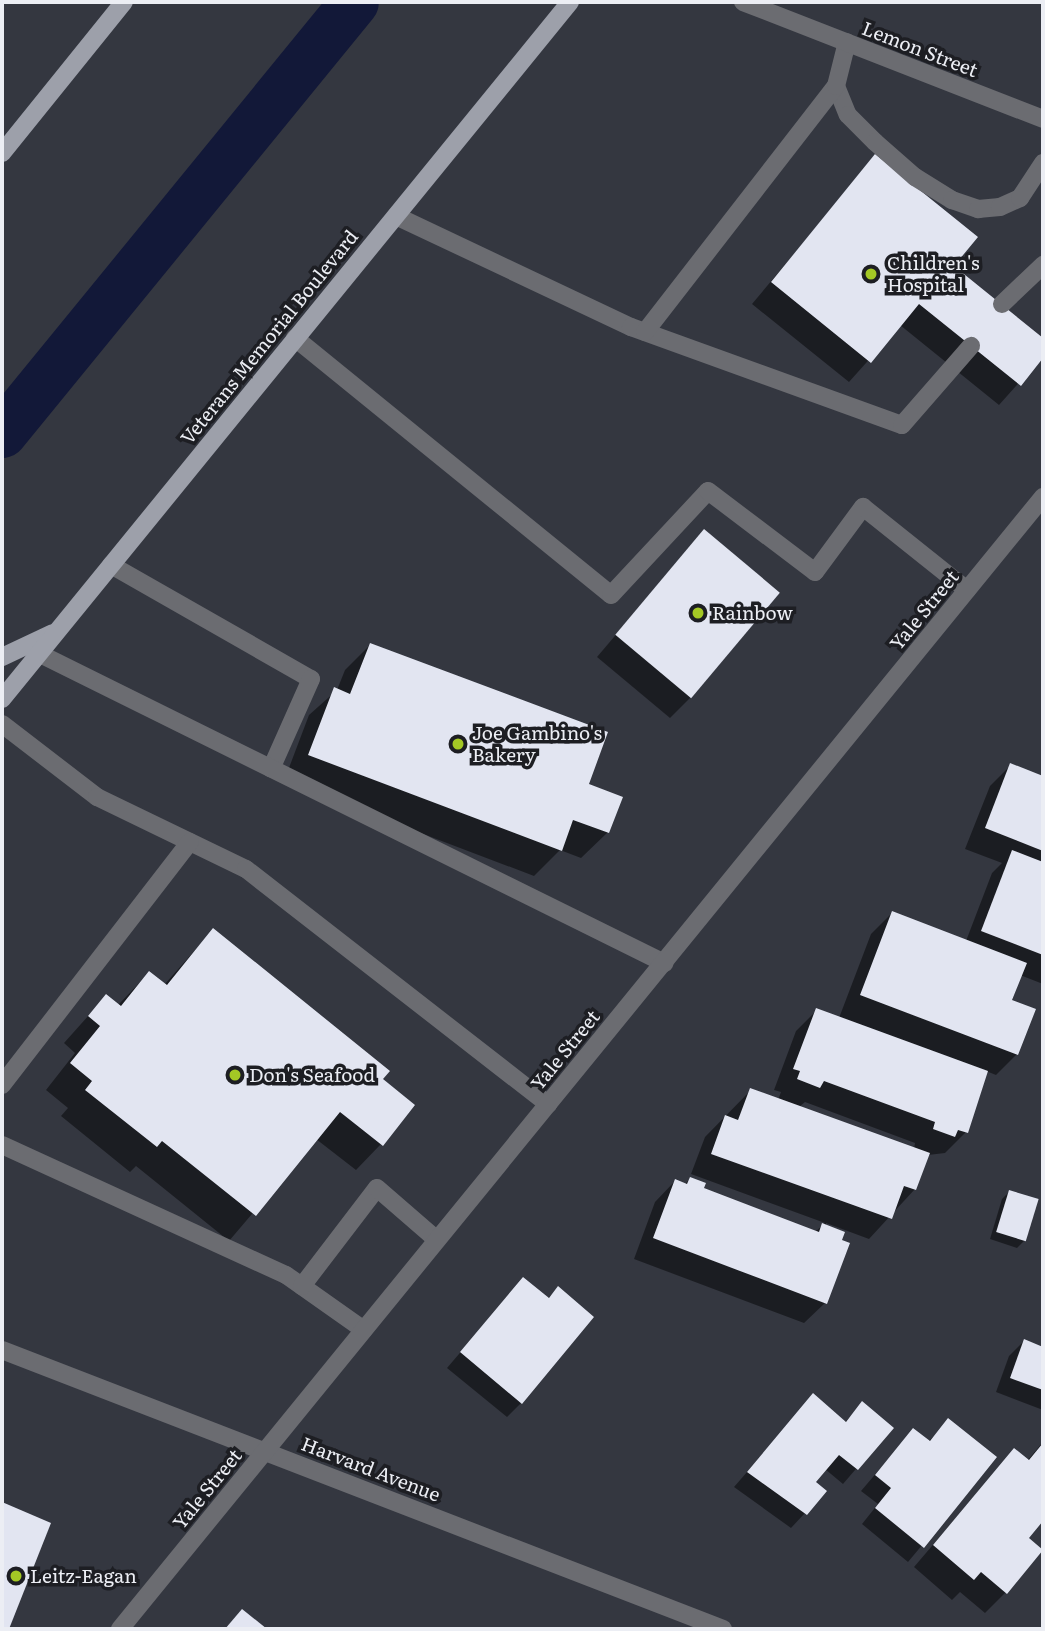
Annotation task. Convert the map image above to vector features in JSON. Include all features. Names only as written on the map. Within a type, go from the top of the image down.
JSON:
[{"type":"main road","points":[[2,153],[124,2]]},
{"type":"main road","name":"Veterans Memorial Boulevard","points":[[2,699],[570,2]]},
{"type":"main road","points":[[2,657],[57,631]]},
{"type":"street","name":"Lemon Street","points":[[743,2],[1043,119]]},
{"type":"street","points":[[645,332],[836,86],[847,42]]},
{"type":"street","points":[[836,86],[848,115],[875,142],[915,177],[952,200],[978,209],[1000,206],[1020,198],[1043,163]]},
{"type":"street","points":[[396,216],[645,332],[902,425],[971,346]]},
{"type":"street","points":[[1002,304],[1043,265]]},
{"type":"street","points":[[295,338],[611,595],[708,491],[815,572],[863,507],[967,590]]},
{"type":"street","name":"Yale Street","points":[[120,1629],[1043,497]]},
{"type":"street","points":[[111,565],[311,679],[271,769]]},
{"type":"street","points":[[38,653],[664,963]]},
{"type":"street","points":[[2,724],[97,797],[246,869],[548,1104]]},
{"type":"street","points":[[2,1085],[190,842]]},
{"type":"street","points":[[2,1145],[302,1286],[364,1330]]},
{"type":"street","points":[[302,1286],[377,1188],[438,1240]]},
{"type":"street","name":"Harvard Avenue","points":[[2,1350],[723,1629]]},
{"type":"building","name":"Children's Hospital","points":[[875,154],[978,237],[954,266],[1043,338],[1043,358],[1021,386],[919,304],[871,363],[771,282]]},
{"type":"building","name":"Rainbow","points":[[704,529],[780,593],[691,698],[615,635]]},
{"type":"building","name":"Joe Gambino's Bakery","points":[[370,643],[608,732],[589,784],[623,797],[609,833],[573,820],[562,851],[308,755],[334,687],[350,694]]},
{"type":"building","points":[[1010,763],[1043,776],[1043,851],[985,828]]},
{"type":"building","points":[[1012,850],[1043,862],[1043,955],[981,931]]},
{"type":"building","points":[[892,911],[1027,963],[1012,1000],[1036,1009],[1018,1055],[860,995]]},
{"type":"building","name":"Don's Seafood","points":[[213,928],[390,1071],[383,1079],[415,1105],[383,1146],[340,1112],[256,1216],[162,1141],[157,1147],[85,1090],[92,1081],[70,1063],[100,1026],[88,1016],[106,994],[121,1006],[149,971],[167,985]]},
{"type":"building","points":[[816,1008],[988,1071],[968,1133],[958,1130],[955,1137],[933,1129],[935,1122],[824,1081],[820,1088],[797,1079],[800,1071],[793,1069]]},
{"type":"building","points":[[750,1088],[930,1153],[916,1190],[904,1186],[892,1219],[711,1154],[725,1115],[738,1120]]},
{"type":"building","points":[[690,1177],[706,1183],[704,1188],[819,1232],[822,1223],[845,1232],[842,1240],[850,1243],[827,1304],[653,1238],[675,1179],[687,1184]]},
{"type":"building","points":[[1009,1190],[1039,1199],[1026,1241],[996,1232]]},
{"type":"building","points":[[523,1277],[549,1298],[558,1286],[594,1317],[522,1404],[460,1352]]},
{"type":"building","points":[[1024,1339],[1043,1347],[1043,1390],[1010,1378]]},
{"type":"building","points":[[813,1393],[846,1422],[862,1401],[894,1428],[858,1470],[839,1455],[816,1482],[827,1491],[807,1515],[747,1472]]},
{"type":"building","points":[[948,1418],[997,1457],[924,1548],[875,1508],[891,1488],[875,1475],[913,1428],[930,1441]]},
{"type":"building","points":[[1043,1443],[1043,1521],[1029,1538],[1043,1550],[1007,1594],[981,1572],[974,1580],[933,1545],[1014,1448],[1029,1460]]},
{"type":"building","name":"Leitz-Eagan","points":[[2,1502],[51,1523],[9,1629],[2,1629]]},
{"type":"building","points":[[242,1609],[267,1629],[225,1629]]},
{"type":"waterway","points":[[2,433],[354,2]]},
{"type":"place","name":"Children's Hospital","points":[[871,274]]},
{"type":"place","name":"Rainbow","points":[[698,613]]},
{"type":"place","name":"Joe Gambino's Bakery","points":[[458,744]]},
{"type":"place","name":"Don's Seafood","points":[[235,1075]]},
{"type":"place","name":"Leitz-Eagan","points":[[16,1576]]}]
